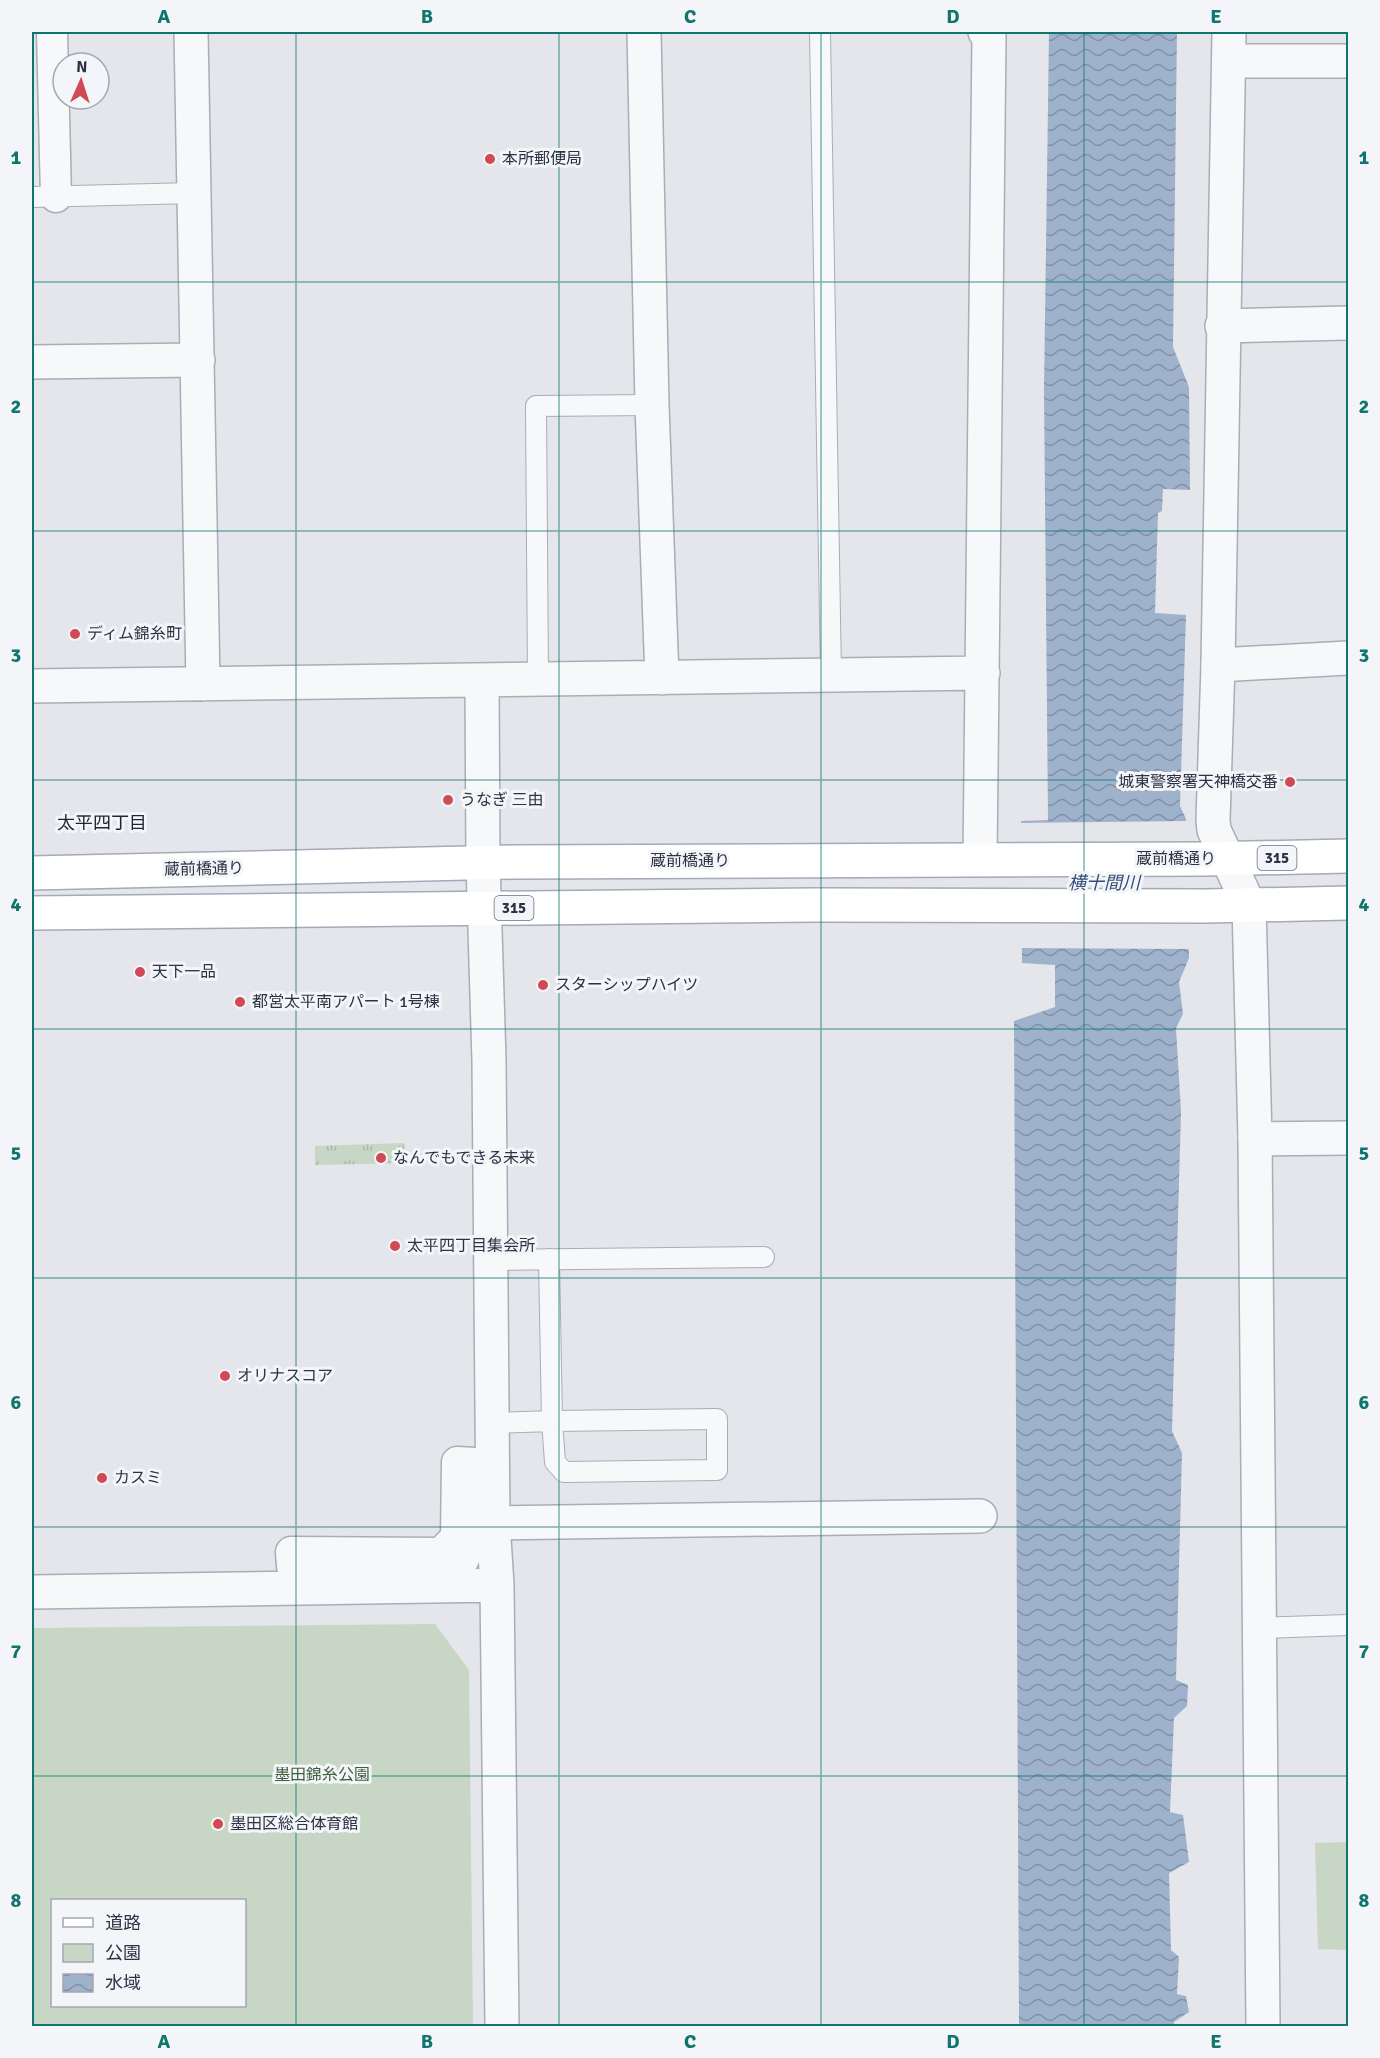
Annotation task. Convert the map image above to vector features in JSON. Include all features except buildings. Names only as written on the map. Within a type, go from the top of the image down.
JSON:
[{"type":"main road","name":"蔵前橋通り","points":[[32,873],[483,863],[1216,859],[1348,856]]},
{"type":"main road","name":"315","points":[[32,913],[484,908],[1206,906],[1348,903]]},
{"type":"street","points":[[44,197],[52,32]]},
{"type":"street","points":[[190,32],[203,684]]},
{"type":"street","points":[[644,32],[652,405],[662,678]]},
{"type":"street","points":[[985,32],[988,37],[988,49],[983,673],[988,859]]},
{"type":"street","points":[[1263,2026],[1255,1139],[1249,905],[1216,859],[1213,825],[1229,46],[1348,61]]},
{"type":"street","points":[[1222,326],[1348,323]]},
{"type":"street","points":[[32,362],[198,360]]},
{"type":"street","points":[[1218,665],[1348,658]]},
{"type":"street","points":[[32,686],[983,673]]},
{"type":"street","points":[[482,680],[493,1423],[483,1532],[463,1561],[449,1569],[292,1566],[291,1552],[441,1553],[456,1537],[457,1462],[475,1462],[483,1532],[497,1585],[502,2026]]},
{"type":"street","points":[[1255,1139],[1348,1138]]},
{"type":"street","points":[[483,1532],[980,1516]]},
{"type":"street","points":[[32,1592],[497,1585]]},
{"type":"lane","points":[[820,32],[831,675]]},
{"type":"lane","points":[[44,197],[194,193]]},
{"type":"lane","points":[[538,679],[536,406],[652,405]]},
{"type":"lane","points":[[491,1260],[764,1257]]},
{"type":"lane","points":[[493,1423],[552,1421],[717,1419],[717,1470],[564,1472],[555,1462],[552,1421],[549,1259]]},
{"type":"lane","points":[[1259,1628],[1348,1625]]},
{"type":"green space","points":[[404,1143],[406,1163],[315,1165],[315,1146]]},
{"type":"green space","name":"墨田錦糸公園","points":[[435,1624],[469,1670],[473,2026],[32,2026],[32,1628]]},
{"type":"green space","points":[[1348,1842],[1348,1950],[1318,1949],[1315,1843]]},
{"type":"water","name":"横十間川","points":[[1049,32],[1177,32],[1173,347],[1189,387],[1190,490],[1163,489],[1162,511],[1158,513],[1155,613],[1186,615],[1180,806],[1186,819],[1189,958],[1179,982],[1183,1014],[1176,1028],[1181,1112],[1172,1431],[1182,1453],[1176,1680],[1188,1685],[1187,1706],[1174,1718],[1170,1812],[1183,1815],[1189,1862],[1169,1873],[1171,1950],[1179,1957],[1177,1994],[1186,1996],[1189,2012],[1174,2022],[1174,2026],[1019,2026],[1014,1021],[1055,1007],[1055,965],[1022,963],[1021,821],[1048,820],[1044,391]]},
{"type":"pier","points":[[1189,821],[1192,949],[1019,948],[1018,823]]},
{"type":"place","name":"本所郵便局","points":[[490,159]]},
{"type":"place","name":"ディム錦糸町","points":[[75,634]]},
{"type":"place","name":"城東警察署天神橋交番","points":[[1290,782]]},
{"type":"place","name":"うなぎ 三由","points":[[448,800]]},
{"type":"place","name":"天下一品","points":[[140,972]]},
{"type":"place","name":"スターシップハイツ","points":[[543,985]]},
{"type":"place","name":"都営太平南アパート 1号棟","points":[[240,1002]]},
{"type":"place","name":"なんでもできる未来","points":[[381,1158]]},
{"type":"place","name":"太平四丁目集会所","points":[[395,1246]]},
{"type":"place","name":"オリナスコア","points":[[225,1376]]},
{"type":"place","name":"カスミ","points":[[102,1478]]},
{"type":"place","name":"墨田区総合体育館","points":[[218,1824]]},
{"type":"district","name":"太平四丁目","points":[[102,823]]}]
